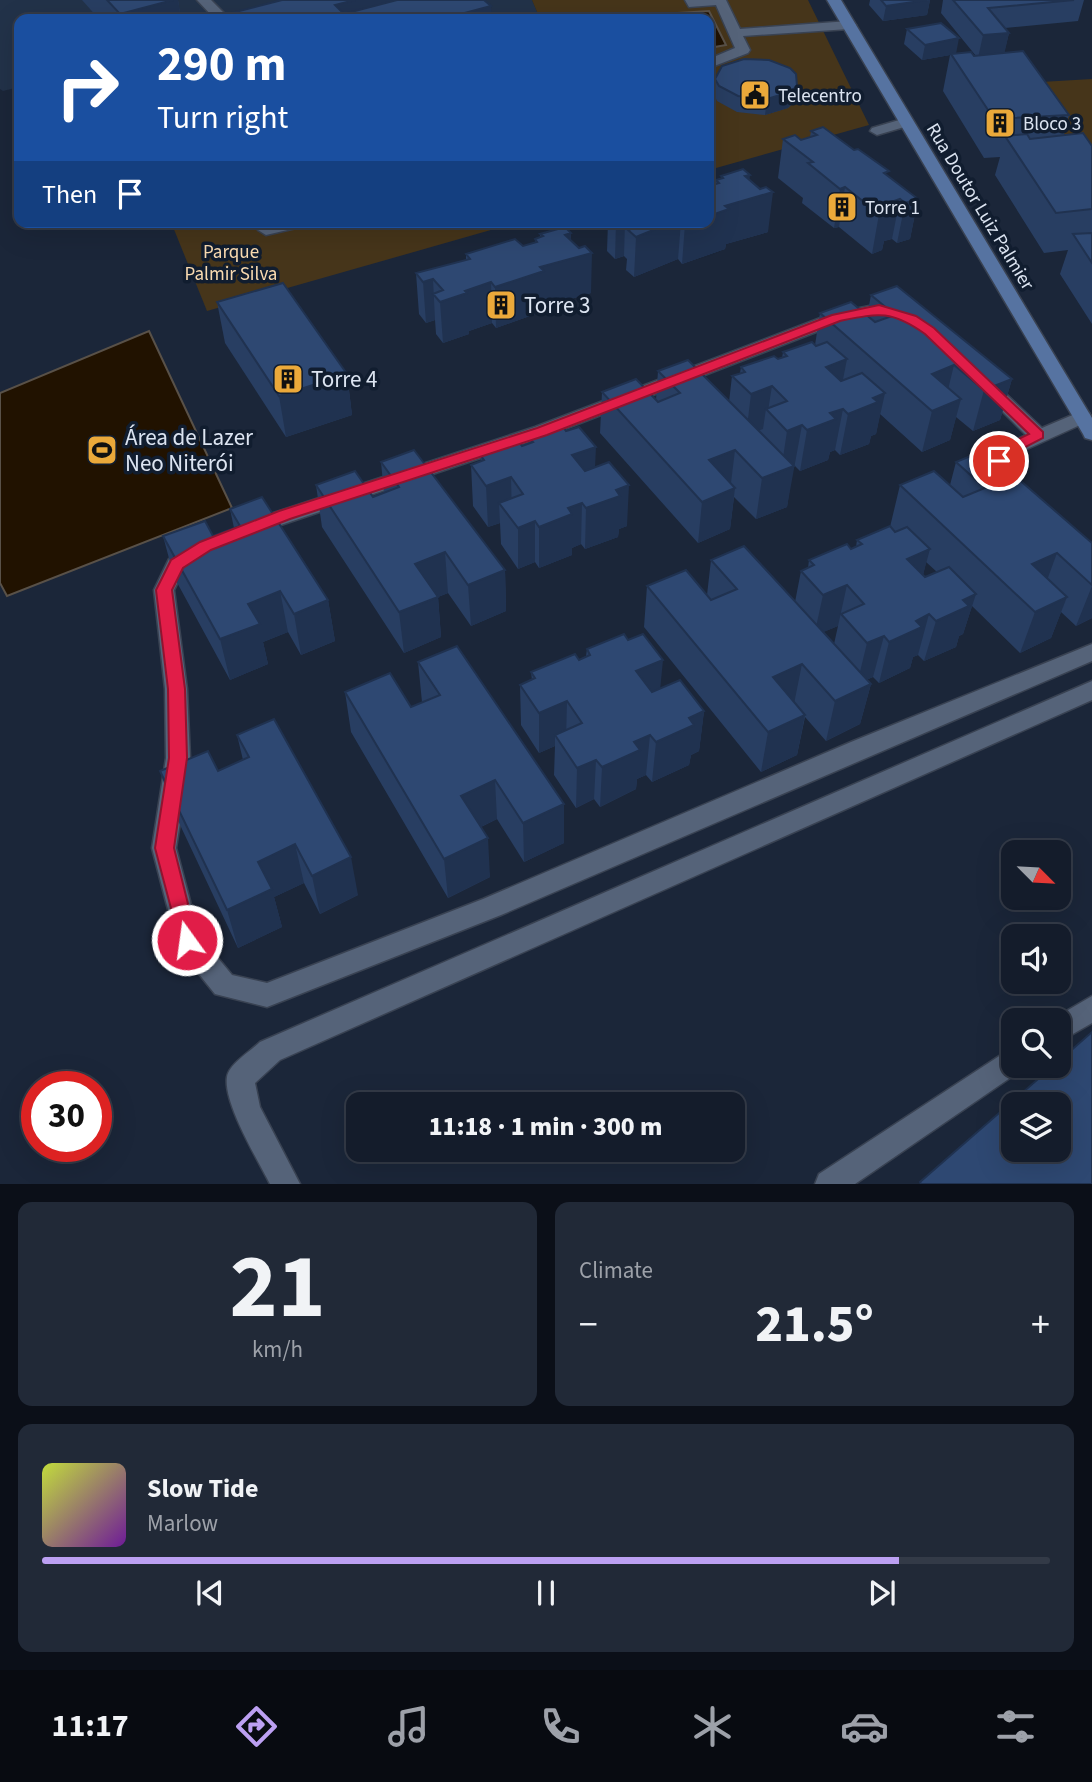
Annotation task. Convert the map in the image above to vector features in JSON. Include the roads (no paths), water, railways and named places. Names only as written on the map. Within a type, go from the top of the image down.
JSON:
[{"type":"main road","name":"Rua Doutor Luiz Palmier","points":[[834,0],[1087,426]]},
{"type":"street","points":[[692,0],[694,4],[720,1],[743,50],[714,62]]},
{"type":"street","points":[[735,33],[849,25]]},
{"type":"street","points":[[877,131],[906,122]]},
{"type":"street","points":[[266,230],[275,228]]},
{"type":"street","points":[[228,537],[285,515],[542,431],[837,318],[879,309],[911,318]]},
{"type":"street","points":[[969,369],[1038,435]]},
{"type":"street","points":[[1021,497],[1012,488],[999,461],[1009,450],[1038,435],[1087,426]]},
{"type":"street","points":[[205,546],[176,564],[164,590],[176,689],[178,758],[164,848],[187,940],[224,985],[267,995],[492,906],[1092,652]]},
{"type":"street","points":[[286,1184],[247,1110],[240,1078],[270,1051],[1092,690]]},
{"type":"street","points":[[1071,1022],[1092,1008]]},
{"type":"street","points":[[829,1184],[1001,1068]]},
{"type":"place","name":"Telecentro","points":[[755,95]]},
{"type":"place","name":"Bloco 3","points":[[1000,123]]},
{"type":"place","name":"Torre 1","points":[[842,207]]},
{"type":"place","name":"Torre 3","points":[[501,305]]},
{"type":"place","name":"Torre 4","points":[[288,379]]},
{"type":"place","name":"Área de Lazer Neo Niterói","points":[[102,450]]},
{"type":"park label","name":"Parque Palmir Silva","points":[[231,262]]}]
